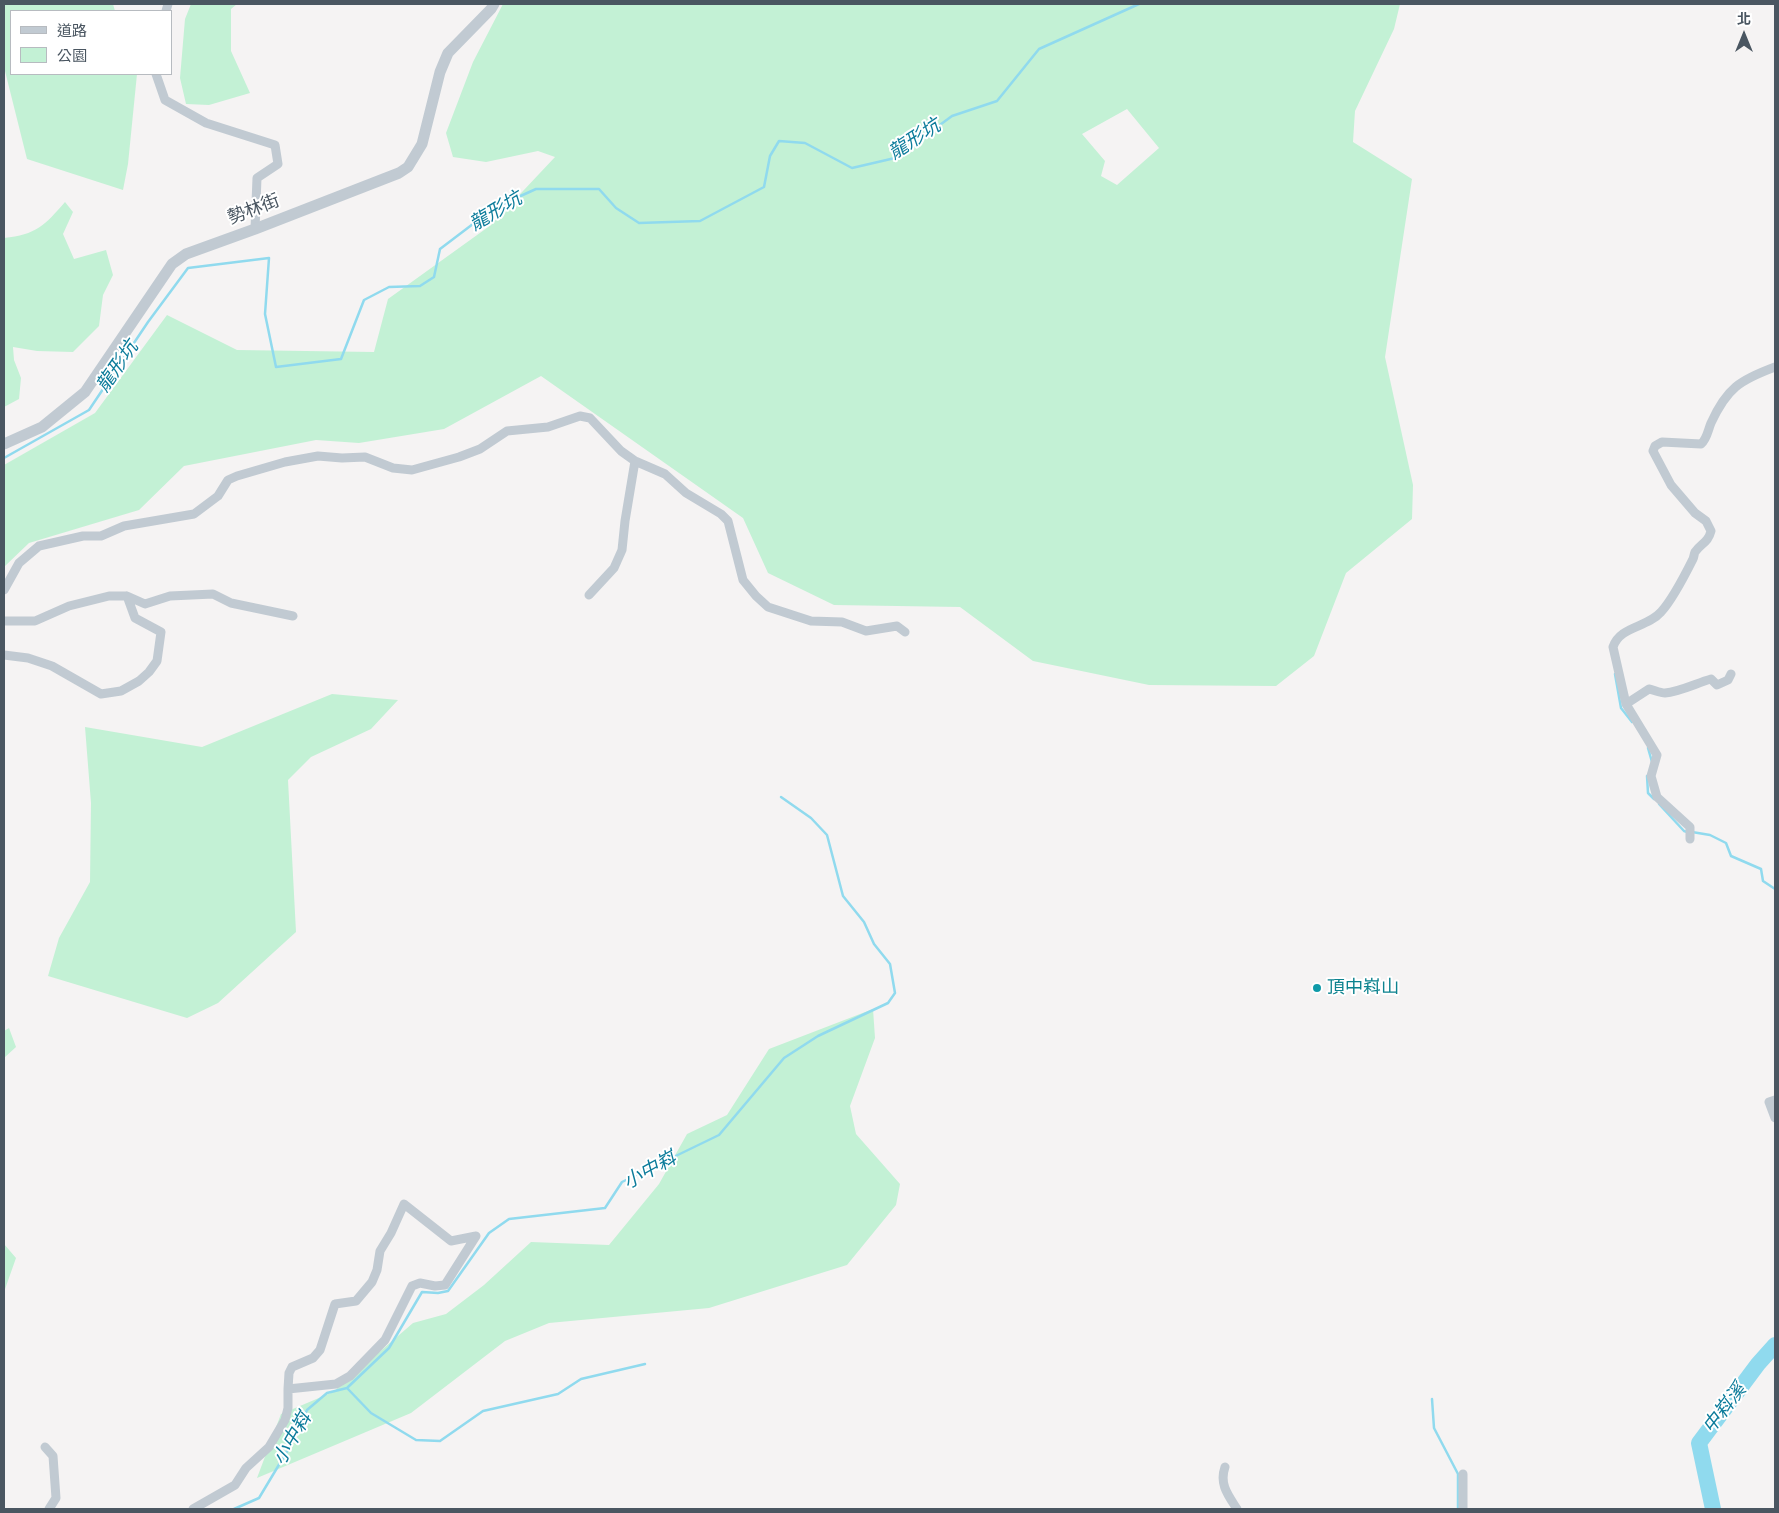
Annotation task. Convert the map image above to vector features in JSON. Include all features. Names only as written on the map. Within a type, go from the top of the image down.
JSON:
[{"type":"street","name":"勢林街","points":[[4,444],[42,427],[85,392],[172,264],[186,254],[255,229],[408,167],[422,144],[440,72],[448,53],[492,9],[494,4]]},
{"type":"street","points":[[156,75],[165,100],[206,123],[275,145],[278,164],[257,178],[255,229]]},
{"type":"street","points":[[1690,839],[1690,827],[1657,797],[1652,776],[1657,755],[1626,704],[1613,647],[1620,635],[1661,613],[1696,552],[1709,540],[1711,531],[1706,521],[1695,513],[1671,485],[1653,451],[1655,446],[1662,442],[1701,444],[1705,440],[1712,421],[1729,392],[1741,381],[1775,367]]},
{"type":"street","points":[[4,590],[19,562],[39,546],[83,536],[101,536],[124,526],[194,514],[218,496],[228,480],[285,462],[318,456],[364,457],[393,468],[412,470],[480,449],[507,431],[548,427],[580,416],[590,418],[621,451],[635,461],[665,474],[686,493],[721,514],[728,521],[743,580],[768,607],[811,621],[842,622],[866,631],[897,626],[905,632]]},
{"type":"street","points":[[589,596],[614,568],[622,550],[635,461]]},
{"type":"street","points":[[4,621],[35,621],[69,606],[109,596],[127,596],[144,604],[170,596],[213,594],[231,603],[293,616]]},
{"type":"street","points":[[4,655],[28,658],[52,666],[100,694],[121,691],[140,681],[157,661],[161,632],[135,618],[127,596]]},
{"type":"street","points":[[1626,704],[1649,689],[1663,693],[1687,688],[1694,683],[1711,679],[1717,685],[1728,680],[1731,674]]},
{"type":"street","points":[[1775,1100],[1770,1102],[1775,1118]]},
{"type":"street","points":[[193,1509],[235,1486],[246,1468],[270,1446],[285,1420],[288,1408],[288,1389],[288,1373],[292,1367],[313,1358],[320,1350],[335,1304],[356,1301],[372,1282],[377,1270],[380,1251],[391,1233],[404,1204],[451,1241],[461,1241],[476,1236],[445,1285],[435,1286],[420,1283],[412,1286],[385,1340],[350,1376],[336,1384],[288,1389]]},
{"type":"street","points":[[45,1447],[53,1456],[56,1498],[49,1509]]},
{"type":"street","points":[[1225,1467],[1222,1475],[1224,1489],[1237,1509]]},
{"type":"street","points":[[1462,1474],[1463,1509]]},
{"type":"green space","points":[[4,4],[113,4],[115,10],[10,10],[10,75],[137,75],[128,164],[123,190],[27,159],[4,67]]},
{"type":"green space","points":[[191,4],[237,4],[231,9],[231,51],[250,93],[209,105],[186,104],[180,78],[185,19]]},
{"type":"green space","points":[[503,4],[1400,4],[1394,29],[1355,111],[1353,142],[1412,179],[1385,357],[1413,485],[1412,519],[1346,573],[1314,656],[1276,686],[1149,685],[1033,661],[960,607],[834,605],[768,573],[743,518],[541,376],[444,429],[359,443],[316,440],[184,466],[139,510],[29,543],[4,567],[4,465],[95,413],[167,315],[237,350],[374,352],[388,299],[491,225],[555,157],[538,151],[486,162],[453,157],[446,133],[473,62]],"holes":[[[1127,109],[1159,148],[1117,185],[1101,176],[1105,161],[1082,134]]]},
{"type":"green space","points":[[65,202],[73,212],[63,234],[74,259],[106,250],[113,275],[103,295],[99,326],[73,352],[37,351],[13,347],[14,360],[21,378],[19,399],[4,407],[4,238],[15,237],[39,228]]},
{"type":"green space","points":[[332,694],[398,700],[371,729],[311,757],[288,780],[296,932],[218,1003],[187,1018],[48,976],[59,938],[90,882],[91,803],[85,727],[202,747]]},
{"type":"green space","points":[[873,1009],[875,1038],[850,1106],[856,1134],[900,1184],[896,1205],[847,1265],[709,1308],[549,1323],[505,1341],[411,1413],[257,1478],[281,1414],[333,1392],[413,1323],[446,1314],[484,1285],[531,1242],[609,1245],[659,1184],[687,1134],[727,1115],[769,1049]]},
{"type":"green space","points":[[9,1028],[16,1047],[4,1058],[4,1031]]},
{"type":"green space","points":[[4,1244],[16,1258],[4,1292]]},
{"type":"waterway","name":"龍形坑","points":[[4,458],[89,410],[148,322],[188,268],[269,258],[265,314],[276,367],[341,359],[364,300],[389,287],[420,286],[434,277],[440,249],[494,208],[536,189],[599,189],[616,208],[639,223],[700,221],[764,187],[770,156],[779,141],[805,143],[852,168],[895,158],[952,116],[997,101],[1039,49],[1139,4]]},
{"type":"waterway","points":[[1615,674],[1621,708],[1632,722]]},
{"type":"waterway","points":[[1648,748],[1652,762]]},
{"type":"waterway","points":[[1647,776],[1648,793],[1654,799]]},
{"type":"waterway","name":"小中嵙","points":[[234,1509],[259,1498],[289,1448],[307,1410],[327,1393],[347,1388],[389,1348],[422,1292],[438,1293],[448,1291],[489,1233],[509,1219],[605,1208],[622,1182],[719,1135],[784,1058],[818,1036],[888,1003],[895,993],[890,964],[874,944],[864,922],[843,896],[827,835],[811,818],[781,797]]},
{"type":"waterway","points":[[1659,804],[1687,832]]},
{"type":"waterway","points":[[1692,832],[1710,835],[1726,843],[1731,856],[1761,869],[1763,881],[1775,889]]},
{"type":"waterway","name":"中嵙溪","points":[[1713,1509],[1699,1443],[1758,1364],[1775,1345]]},
{"type":"waterway","points":[[347,1388],[371,1413],[416,1440],[440,1441],[483,1411],[558,1394],[581,1379],[645,1364]]},
{"type":"waterway","points":[[1432,1399],[1434,1428],[1458,1474],[1458,1509]]},
{"type":"place","name":"頂中嵙山","points":[[1317,988]]}]
